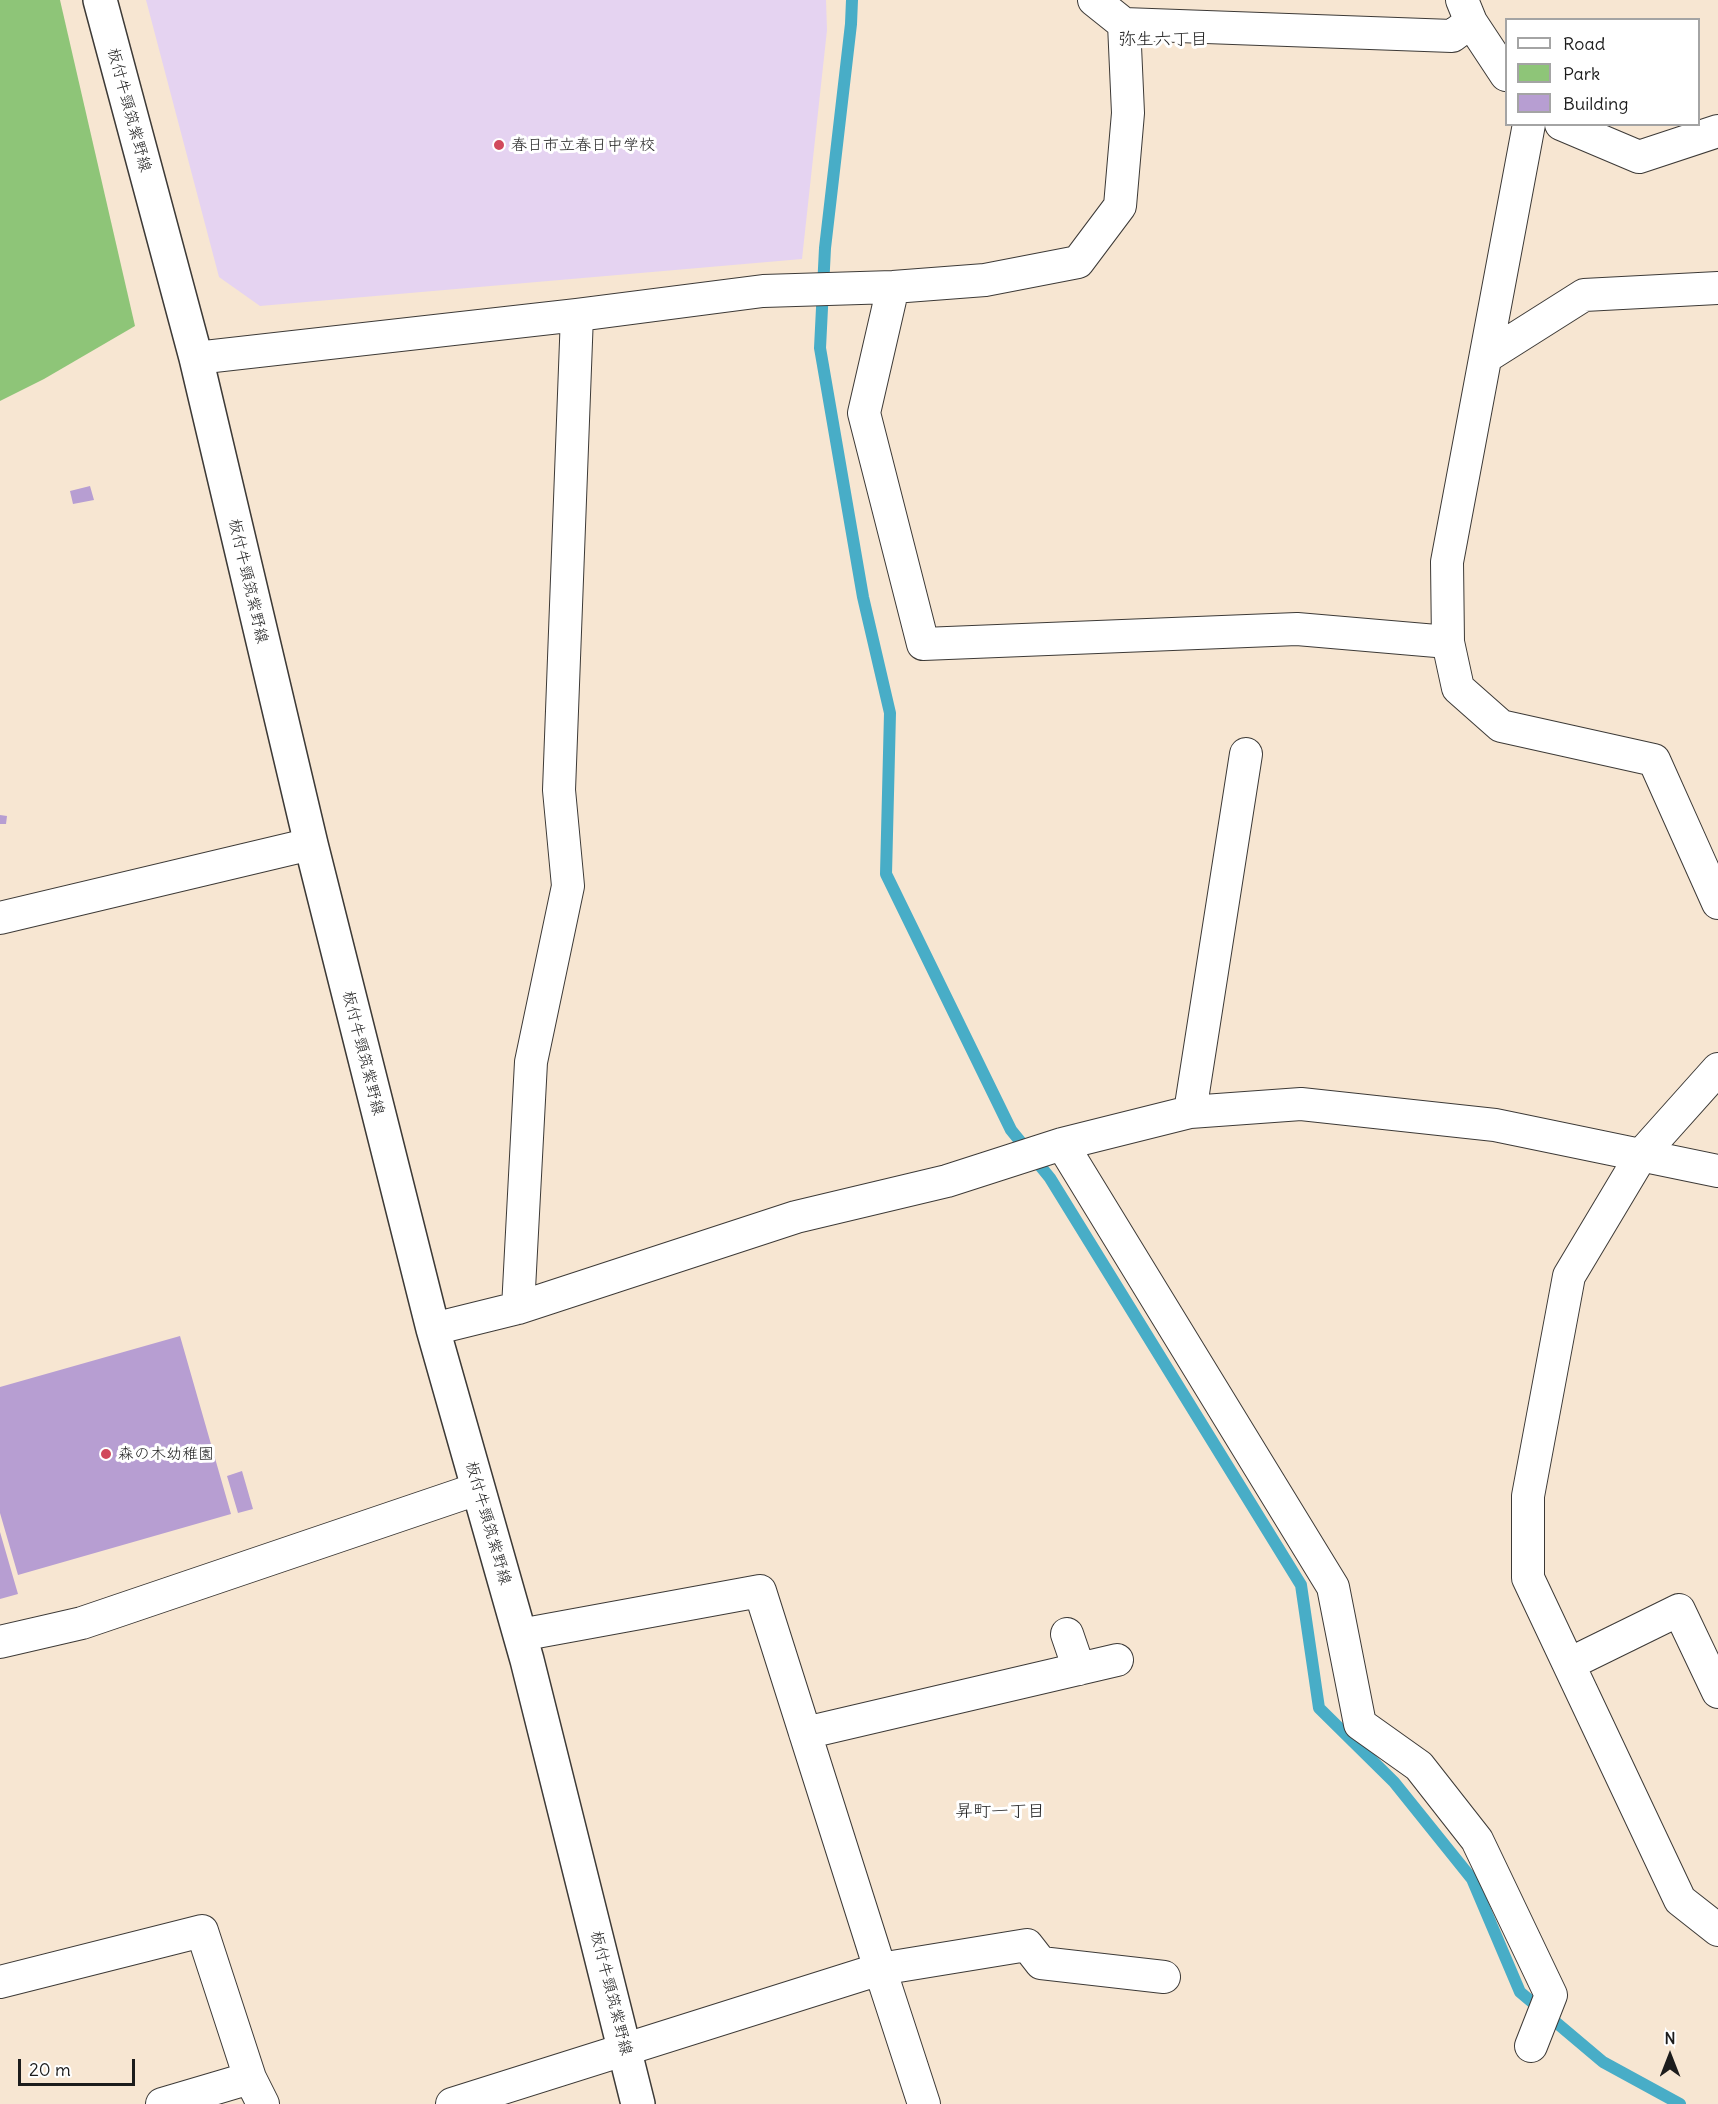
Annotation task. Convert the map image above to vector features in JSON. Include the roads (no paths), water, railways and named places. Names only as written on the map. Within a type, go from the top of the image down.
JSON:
[{"type":"main road","name":"板付牛頸筑紫野線","points":[[100,0],[196,358],[311,844],[433,1329],[520,1635],[638,2104]]},
{"type":"street","points":[[1094,0],[1124,24],[1452,36],[1466,11],[1505,73]]},
{"type":"street","points":[[196,358],[577,315],[763,291],[882,287],[985,280],[1078,262],[1120,206],[1128,113],[1124,24]]},
{"type":"street","points":[[1529,126],[1447,562],[1448,642],[1458,688],[1501,726],[1654,760],[1718,903]]},
{"type":"street","points":[[1566,126],[1639,156],[1718,131]]},
{"type":"street","points":[[882,287],[864,413],[922,644],[1297,629],[1448,642]]},
{"type":"street","points":[[1486,357],[1584,295],[1718,288]]},
{"type":"street","points":[[518,1308],[531,1062],[568,886],[559,790],[577,315]]},
{"type":"street","points":[[1190,1112],[1246,754]]},
{"type":"street","points":[[0,918],[311,844]]},
{"type":"street","points":[[1718,1069],[1642,1154],[1569,1276],[1528,1496],[1528,1578],[1680,1900],[1718,1930]]},
{"type":"street","points":[[433,1329],[518,1308],[796,1217],[947,1181],[1062,1144],[1190,1112],[1301,1104],[1495,1125],[1718,1171]]},
{"type":"street","points":[[1062,1144],[1333,1587],[1360,1724],[1419,1766],[1477,1840],[1551,1995],[1531,2046]]},
{"type":"street","points":[[0,1642],[82,1623],[477,1489]]},
{"type":"street","points":[[520,1635],[760,1591],[924,2104]]},
{"type":"street","points":[[1569,1664],[1679,1610],[1718,1692]]},
{"type":"street","points":[[1067,1634],[1079,1669]]},
{"type":"street","points":[[805,1733],[1117,1660]]},
{"type":"street","points":[[0,1982],[202,1931],[256,2091],[162,2104]]},
{"type":"street","points":[[452,2104],[880,1969],[1027,1945],[1041,1963],[1164,1977]]},
{"type":"waterway","points":[[852,0],[825,248],[820,348],[863,597],[890,713],[886,874],[1011,1130],[1050,1178],[1301,1585],[1319,1708],[1394,1782],[1472,1879],[1520,1992],[1603,2062],[1680,2104]]},
{"type":"place","name":"春日市立春日中学校","points":[[499,145]]},
{"type":"place","name":"森の木幼稚園","points":[[106,1454]]},
{"type":"district","name":"弥生六丁目","points":[[1163,40]]},
{"type":"district","name":"昇町一丁目","points":[[1000,1812]]}]
